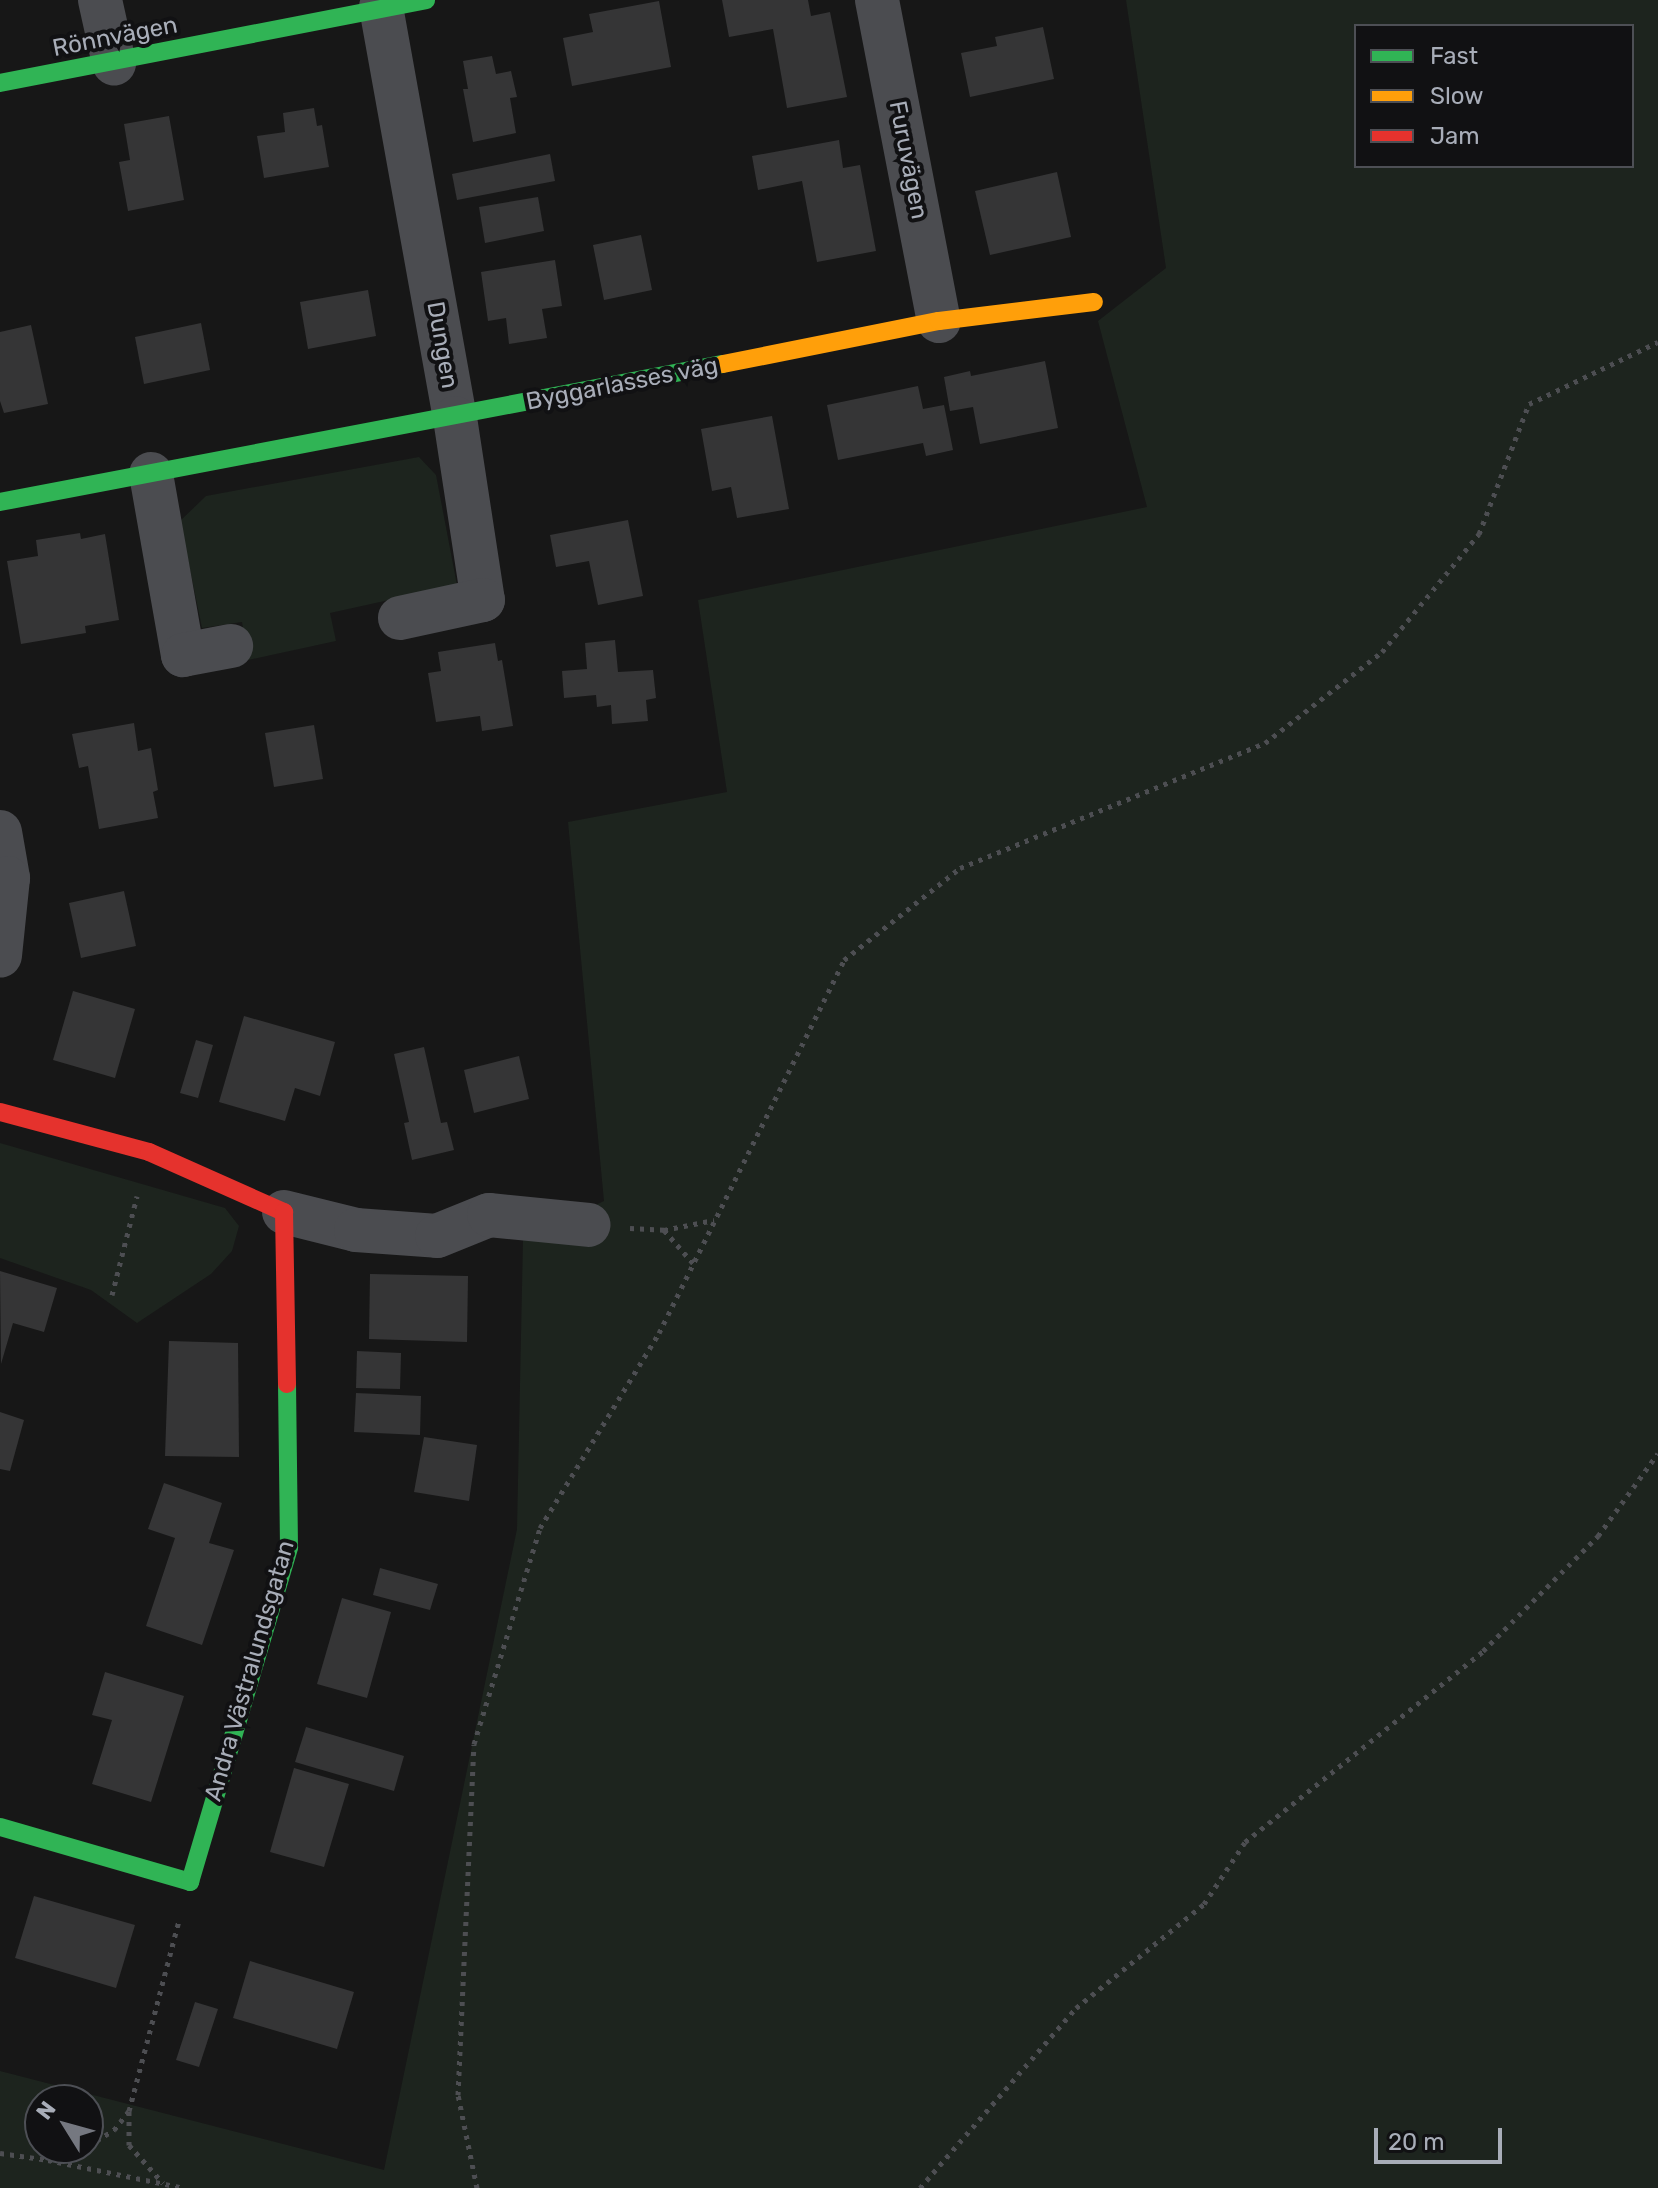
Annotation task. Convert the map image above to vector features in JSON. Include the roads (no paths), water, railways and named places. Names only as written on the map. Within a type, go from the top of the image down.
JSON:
[{"type":"street","points":[[100,0],[114,63]]},
{"type":"street","name":"Rönnvägen","points":[[0,83],[426,0]]},
{"type":"street","name":"Furuvägen","points":[[877,0],[939,321]]},
{"type":"street","name":"Dungen","points":[[381,7],[455,418],[483,600],[400,618]]},
{"type":"street","name":"Byggarlasses väg","points":[[0,502],[455,418],[939,321],[1094,302]]},
{"type":"street","points":[[151,474],[183,655],[231,646]]},
{"type":"street","points":[[0,832],[8,878],[0,956]]},
{"type":"street","points":[[0,1112],[149,1152],[284,1212],[356,1230],[437,1236],[489,1215],[589,1225]]},
{"type":"street","name":"Andra Västralundsgatan","points":[[0,1827],[190,1882],[289,1547],[284,1212]]}]
